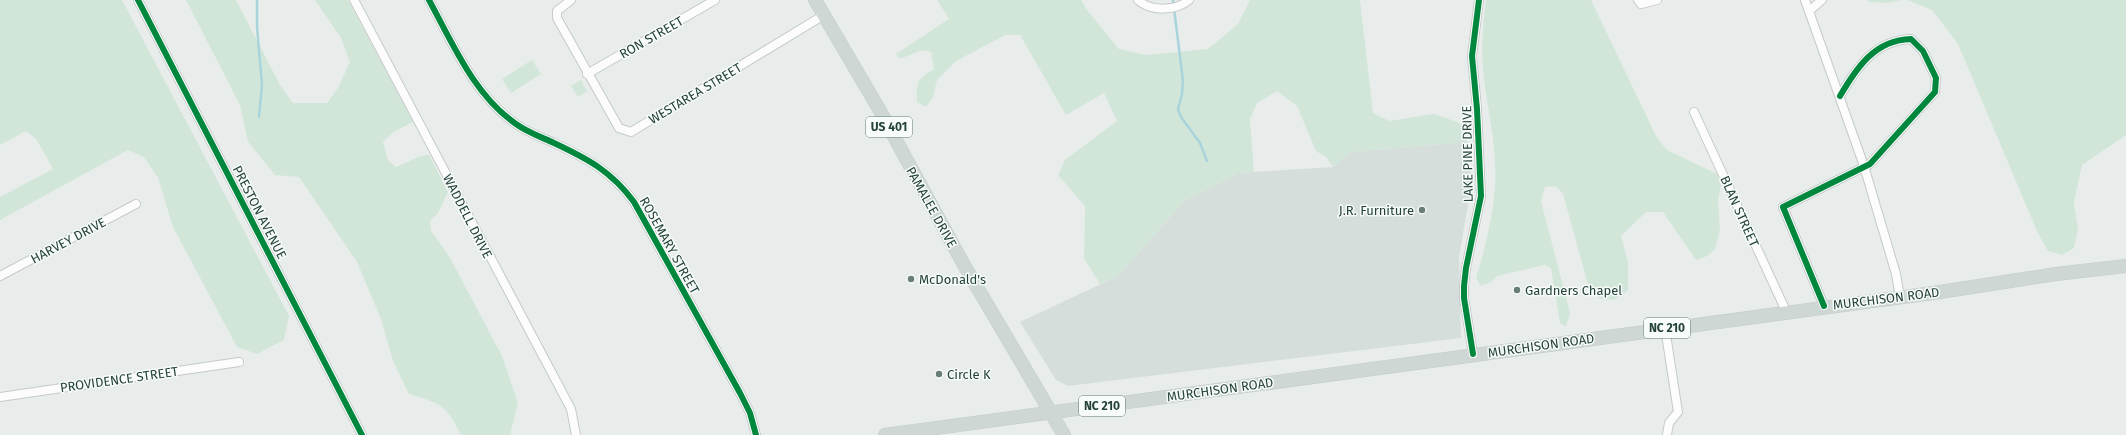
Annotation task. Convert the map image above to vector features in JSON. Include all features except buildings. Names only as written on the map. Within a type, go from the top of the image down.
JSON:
[{"type":"main road","name":"PAMALEE DRIVE","points":[[815,0],[882,115],[959,256],[1051,413]]},
{"type":"main road","name":"MURCHISON ROAD","points":[[885,435],[1786,311],[1900,297],[2056,274],[2126,266]]},
{"type":"main road","name":"US 401","points":[[1051,413],[1064,435]]},
{"type":"street","name":"PRESTON AVENUE","points":[[138,0],[362,435]]},
{"type":"street","name":"WADDELL DRIVE","points":[[354,0],[571,409],[576,435]]},
{"type":"street","name":"ROSEMARY STREET","points":[[429,0],[472,77],[500,111],[516,125],[591,161],[613,177],[634,202],[740,393],[750,413],[756,435]]},
{"type":"street","name":"WESTAREA STREET","points":[[571,0],[557,11],[557,18],[618,128],[631,132],[824,15]]},
{"type":"street","name":"RON STREET","points":[[588,74],[715,0]]},
{"type":"street","points":[[1138,0],[1151,8],[1167,9],[1189,0]]},
{"type":"street","name":"LAKE PINE DRIVE","points":[[1473,354],[1464,298],[1466,268],[1481,196],[1478,109],[1472,56],[1479,0]]},
{"type":"street","points":[[1638,0],[1641,4],[1657,0]]},
{"type":"street","points":[[1805,0],[1864,166],[1896,274],[1900,297]]},
{"type":"street","points":[[1809,12],[1822,0]]},
{"type":"street","points":[[1824,306],[1783,207],[1870,164],[1935,92],[1936,78],[1922,52],[1911,40],[1898,40],[1881,46],[1855,69],[1840,96]]},
{"type":"street","name":"BLAN STREET","points":[[1694,112],[1786,311]]},
{"type":"street","name":"HARVEY DRIVE","points":[[0,276],[136,204]]},
{"type":"street","points":[[1665,328],[1678,412],[1669,423],[1667,435]]},
{"type":"street","name":"PROVIDENCE STREET","points":[[0,397],[239,362]]},
{"type":"shaded area","points":[[1467,142],[1472,181],[1459,257],[1461,338],[1068,386],[1056,380],[1020,322],[1118,276],[1185,200],[1238,173],[1333,167],[1350,152]]},
{"type":"green space","points":[[0,0],[122,0],[289,316],[284,340],[257,354],[237,347],[173,227],[158,178],[144,157],[128,150],[0,220],[0,197],[53,169],[37,140],[26,131],[0,145]]},
{"type":"green space","points":[[186,0],[236,0],[280,85],[293,103],[327,103],[338,88],[350,62],[341,38],[315,0],[348,0],[413,122],[393,132],[383,142],[388,160],[396,167],[425,155],[429,155],[448,192],[438,213],[430,221],[431,231],[449,256],[502,356],[518,403],[510,435],[461,435],[451,417],[436,403],[409,394],[393,361],[381,319],[357,262],[299,177],[275,175],[248,142],[240,105]]},
{"type":"green space","points":[[937,0],[1081,0],[1087,10],[1119,49],[1146,55],[1208,49],[1238,24],[1250,0],[1360,0],[1373,113],[1389,121],[1434,114],[1460,123],[1467,142],[1350,152],[1333,167],[1326,157],[1316,151],[1297,106],[1277,91],[1257,103],[1250,119],[1254,172],[1238,173],[1185,200],[1118,276],[1100,284],[1084,258],[1085,206],[1058,175],[1065,160],[1117,121],[1104,93],[1066,115],[1020,35],[1005,35],[956,61],[937,80],[933,97],[926,107],[917,102],[917,86],[919,82],[924,76],[934,69],[931,52],[922,50],[900,59],[896,54],[949,19]]},
{"type":"green space","points":[[1486,0],[1591,0],[1656,136],[1667,150],[1717,174],[1721,185],[1718,201],[1720,230],[1715,249],[1707,256],[1696,260],[1663,212],[1646,212],[1621,236],[1628,262],[1628,290],[1614,300],[1600,299],[1589,288],[1563,194],[1556,186],[1545,187],[1541,201],[1570,313],[1566,327],[1560,323],[1551,268],[1544,265],[1497,276],[1491,282],[1481,286],[1476,278],[1490,221],[1495,186],[1494,152],[1482,52]]},
{"type":"green space","points":[[1868,0],[1901,0],[1886,3],[1869,2]]},
{"type":"green space","points":[[1907,0],[2126,0],[2126,135],[2082,165],[2074,202],[2078,230],[2074,248],[2062,255],[2048,251],[2037,231],[1958,44],[1932,10]]},
{"type":"green space","points":[[532,60],[541,74],[511,93],[502,79]]},
{"type":"green space","points":[[581,80],[587,91],[578,97],[571,86]]},
{"type":"waterway","points":[[257,0],[257,27],[262,85],[259,117]]},
{"type":"waterway","points":[[1173,0],[1183,81],[1182,94],[1178,109],[1181,117],[1200,143],[1207,161]]},
{"type":"cycle path","points":[[138,0],[362,435]]},
{"type":"cycle path","points":[[429,0],[456,51],[476,84],[501,112],[525,130],[578,155],[598,167],[617,182],[634,202],[740,393],[750,413],[756,435]]},
{"type":"cycle path","points":[[1473,354],[1464,298],[1464,286],[1466,268],[1481,196],[1477,109],[1472,56],[1479,0]]},
{"type":"cycle path","points":[[1824,306],[1783,207],[1870,164],[1935,92],[1936,78],[1923,51],[1911,39],[1898,41],[1887,44],[1868,57],[1860,65],[1840,96]]},
{"type":"place","name":"J.R. Furniture","points":[[1422,210]]},
{"type":"place","name":"McDonald's","points":[[911,279]]},
{"type":"place","name":"Gardners Chapel","points":[[1517,290]]},
{"type":"place","name":"Circle K","points":[[939,374]]}]
